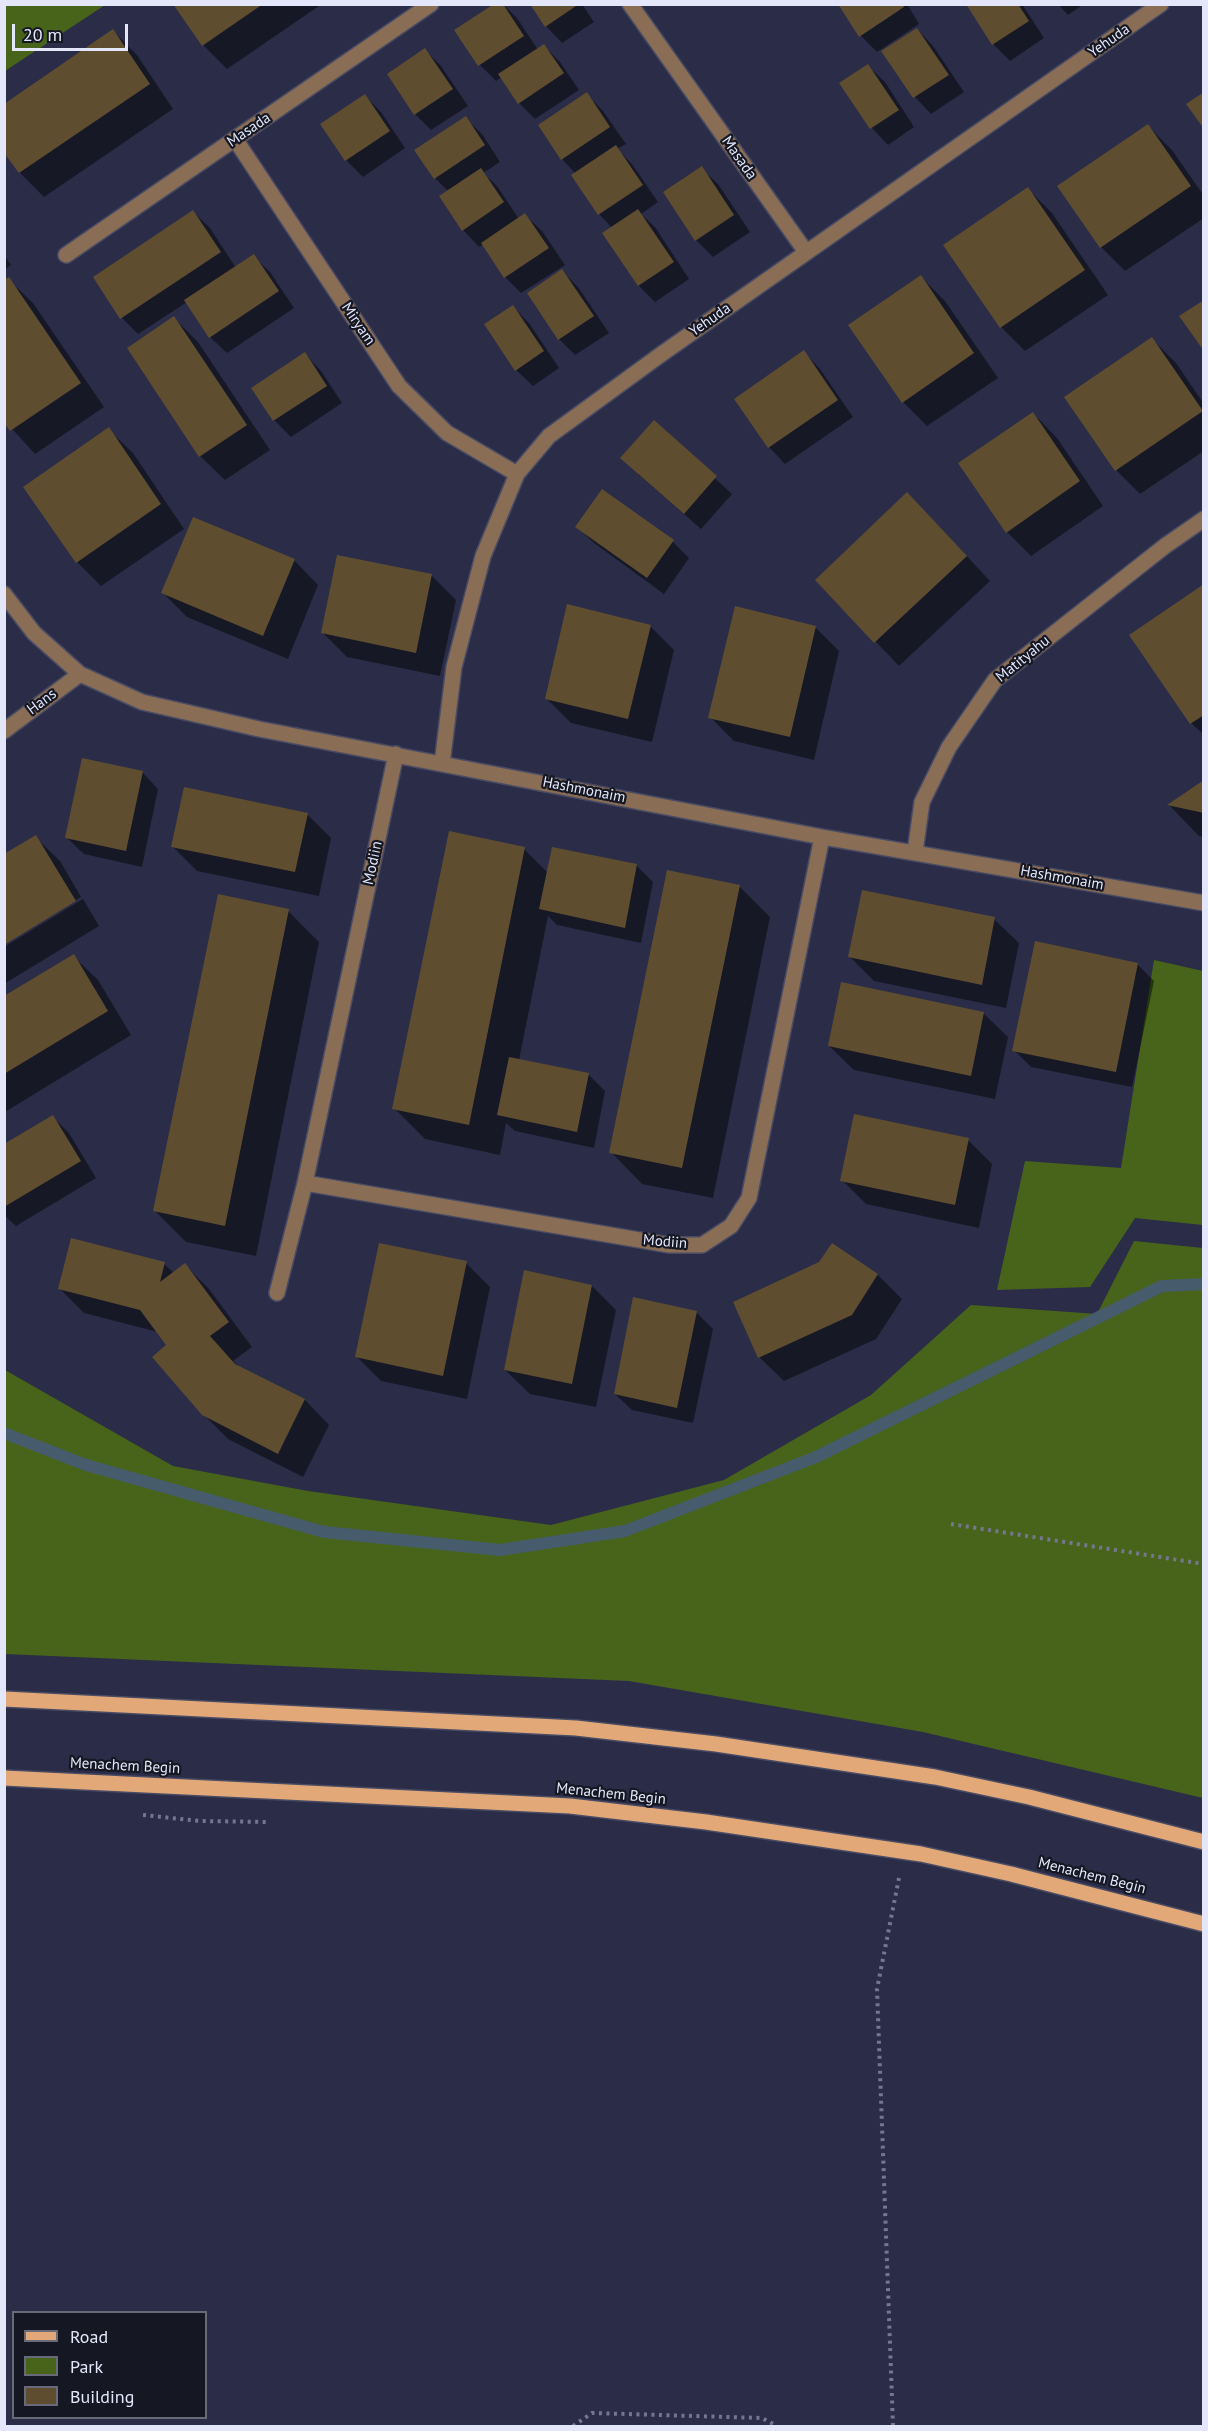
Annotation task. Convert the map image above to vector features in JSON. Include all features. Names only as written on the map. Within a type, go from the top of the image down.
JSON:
[{"type":"main road","points":[[4,1699],[564,1727],[716,1744],[934,1777],[1029,1797],[1203,1842]]},
{"type":"main road","name":"Menachem Begin","points":[[4,1778],[570,1806],[783,1833],[894,1850],[1011,1874],[1203,1924]]},
{"type":"street","name":"Masada","points":[[66,255],[431,4]]},
{"type":"street","name":"Masada","points":[[630,4],[806,252]]},
{"type":"street","name":"Yehuda","points":[[442,764],[454,667],[483,556],[517,474],[549,436],[806,252],[1161,4]]},
{"type":"street","name":"Miryam","points":[[235,139],[399,386],[447,433],[517,474]]},
{"type":"street","name":"Matityahu","points":[[915,852],[922,802],[949,747],[995,680],[1165,546],[1203,519]]},
{"type":"street","name":"Hashmonaim","points":[[4,594],[34,633],[80,674],[142,702],[259,729],[822,837],[1203,903]]},
{"type":"street","name":"Hans","points":[[4,731],[80,674]]},
{"type":"street","name":"Modiin","points":[[277,1293],[304,1183],[396,754]]},
{"type":"street","name":"Modiin","points":[[304,1183],[669,1245],[702,1245],[731,1226],[749,1198],[822,837]]},
{"type":"path","points":[[951,1524],[1203,1564]]},
{"type":"path","points":[[142,1815],[200,1821],[282,1822]]},
{"type":"path","points":[[893,2427],[883,2212],[877,1989],[900,1870],[894,1850]]},
{"type":"path","points":[[573,2427],[592,2413],[762,2418],[777,2427]]},
{"type":"green space","points":[[5,4],[105,4],[105,5],[5,71]]},
{"type":"green space","points":[[1154,960],[1203,971],[1203,1225],[1135,1218],[1090,1287],[997,1290],[1025,1161],[1121,1168]]},
{"type":"green space","points":[[1134,1241],[1203,1248],[1203,1798],[923,1732],[629,1681],[5,1654],[5,1370],[173,1466],[308,1491],[551,1525],[724,1480],[871,1395],[971,1305],[1097,1314]]},
{"type":"building","points":[[173,4],[263,4],[202,46]]},
{"type":"building","points":[[494,4],[503,4],[524,36],[478,66],[454,30]]},
{"type":"building","points":[[530,4],[579,4],[545,27]]},
{"type":"building","points":[[838,4],[903,4],[904,7],[859,37]]},
{"type":"building","points":[[966,4],[1018,4],[1029,21],[992,45]]},
{"type":"building","points":[[917,28],[949,75],[913,98],[881,51]]},
{"type":"building","points":[[113,29],[150,84],[19,173],[4,153],[4,104]]},
{"type":"building","points":[[544,44],[564,73],[518,104],[498,74]]},
{"type":"building","points":[[425,48],[453,89],[414,115],[387,74]]},
{"type":"building","points":[[868,64],[899,110],[870,129],[839,83]]},
{"type":"building","points":[[587,92],[610,127],[561,160],[538,125]]},
{"type":"building","points":[[1204,92],[1204,129],[1186,104]]},
{"type":"building","points":[[365,94],[390,131],[345,161],[320,124]]},
{"type":"building","points":[[466,116],[485,145],[434,179],[414,150]]},
{"type":"building","points":[[1148,124],[1191,186],[1100,248],[1057,186]]},
{"type":"building","points":[[616,145],[643,185],[598,215],[571,175]]},
{"type":"building","points":[[702,166],[734,215],[695,241],[663,192]]},
{"type":"building","points":[[481,168],[504,202],[462,231],[439,196]]},
{"type":"building","points":[[1028,187],[1085,270],[1000,328],[943,245]]},
{"type":"building","points":[[638,209],[674,262],[638,286],[602,233]]},
{"type":"building","points":[[193,210],[221,252],[120,319],[93,277]]},
{"type":"building","points":[[525,213],[549,248],[504,278],[481,243]]},
{"type":"building","points":[[254,254],[279,291],[209,338],[184,300]]},
{"type":"building","points":[[562,269],[594,316],[558,340],[527,293]]},
{"type":"building","points":[[921,275],[974,353],[902,403],[848,325]]},
{"type":"building","points":[[9,277],[81,383],[10,431],[4,423],[4,280]]},
{"type":"building","points":[[1204,300],[1204,351],[1179,316]]},
{"type":"building","points":[[513,305],[544,351],[515,371],[484,324]]},
{"type":"building","points":[[174,316],[247,425],[199,457],[127,348]]},
{"type":"building","points":[[1152,337],[1203,411],[1115,471],[1064,397]]},
{"type":"building","points":[[804,350],[838,400],[768,448],[734,399]]},
{"type":"building","points":[[305,352],[327,386],[273,421],[251,388]]},
{"type":"building","points":[[1033,412],[1080,481],[1006,533],[958,463]]},
{"type":"building","points":[[654,420],[717,476],[684,514],[620,458]]},
{"type":"building","points":[[109,427],[161,504],[76,563],[23,487]]},
{"type":"building","points":[[602,489],[674,540],[647,578],[575,527]]},
{"type":"building","points":[[907,492],[967,556],[874,643],[815,580]]},
{"type":"building","points":[[193,517],[295,559],[263,636],[161,593]]},
{"type":"building","points":[[337,555],[432,574],[416,653],[321,633]]},
{"type":"building","points":[[1204,584],[1204,715],[1190,724],[1129,635]]},
{"type":"building","points":[[567,604],[651,625],[628,719],[545,699]]},
{"type":"building","points":[[735,606],[816,626],[790,737],[708,718]]},
{"type":"building","points":[[82,758],[143,771],[126,851],[65,838]]},
{"type":"building","points":[[1204,780],[1204,813],[1167,805]]},
{"type":"building","points":[[184,787],[308,813],[295,872],[171,847]]},
{"type":"building","points":[[449,831],[525,847],[469,1125],[392,1109]]},
{"type":"building","points":[[36,835],[76,901],[4,945],[4,854]]},
{"type":"building","points":[[552,847],[637,864],[625,928],[539,909]]},
{"type":"building","points":[[667,870],[740,885],[682,1168],[609,1153]]},
{"type":"building","points":[[862,890],[995,917],[982,985],[848,957]]},
{"type":"building","points":[[218,894],[289,909],[225,1226],[153,1211]]},
{"type":"building","points":[[1035,941],[1138,963],[1116,1072],[1012,1051]]},
{"type":"building","points":[[74,954],[108,1011],[4,1074],[4,996]]},
{"type":"building","points":[[841,982],[984,1012],[971,1076],[828,1046]]},
{"type":"building","points":[[509,1057],[589,1073],[577,1132],[497,1115]]},
{"type":"building","points":[[854,1114],[969,1138],[955,1205],[840,1181]]},
{"type":"building","points":[[53,1115],[81,1161],[4,1207],[4,1144]]},
{"type":"building","points":[[71,1238],[165,1262],[160,1282],[185,1263],[229,1322],[210,1336],[235,1364],[305,1399],[278,1454],[202,1415],[152,1357],[166,1345],[140,1310],[58,1289]]},
{"type":"building","points":[[379,1243],[467,1261],[443,1376],[355,1357]]},
{"type":"building","points":[[832,1243],[878,1274],[852,1315],[758,1358],[733,1302],[819,1262]]},
{"type":"building","points":[[524,1270],[592,1285],[572,1384],[504,1370]]},
{"type":"building","points":[[633,1297],[697,1311],[677,1408],[614,1394]]},
{"type":"waterway","points":[[4,1433],[86,1465],[324,1532],[500,1550],[625,1531],[816,1457],[1162,1286],[1204,1284]]}]
